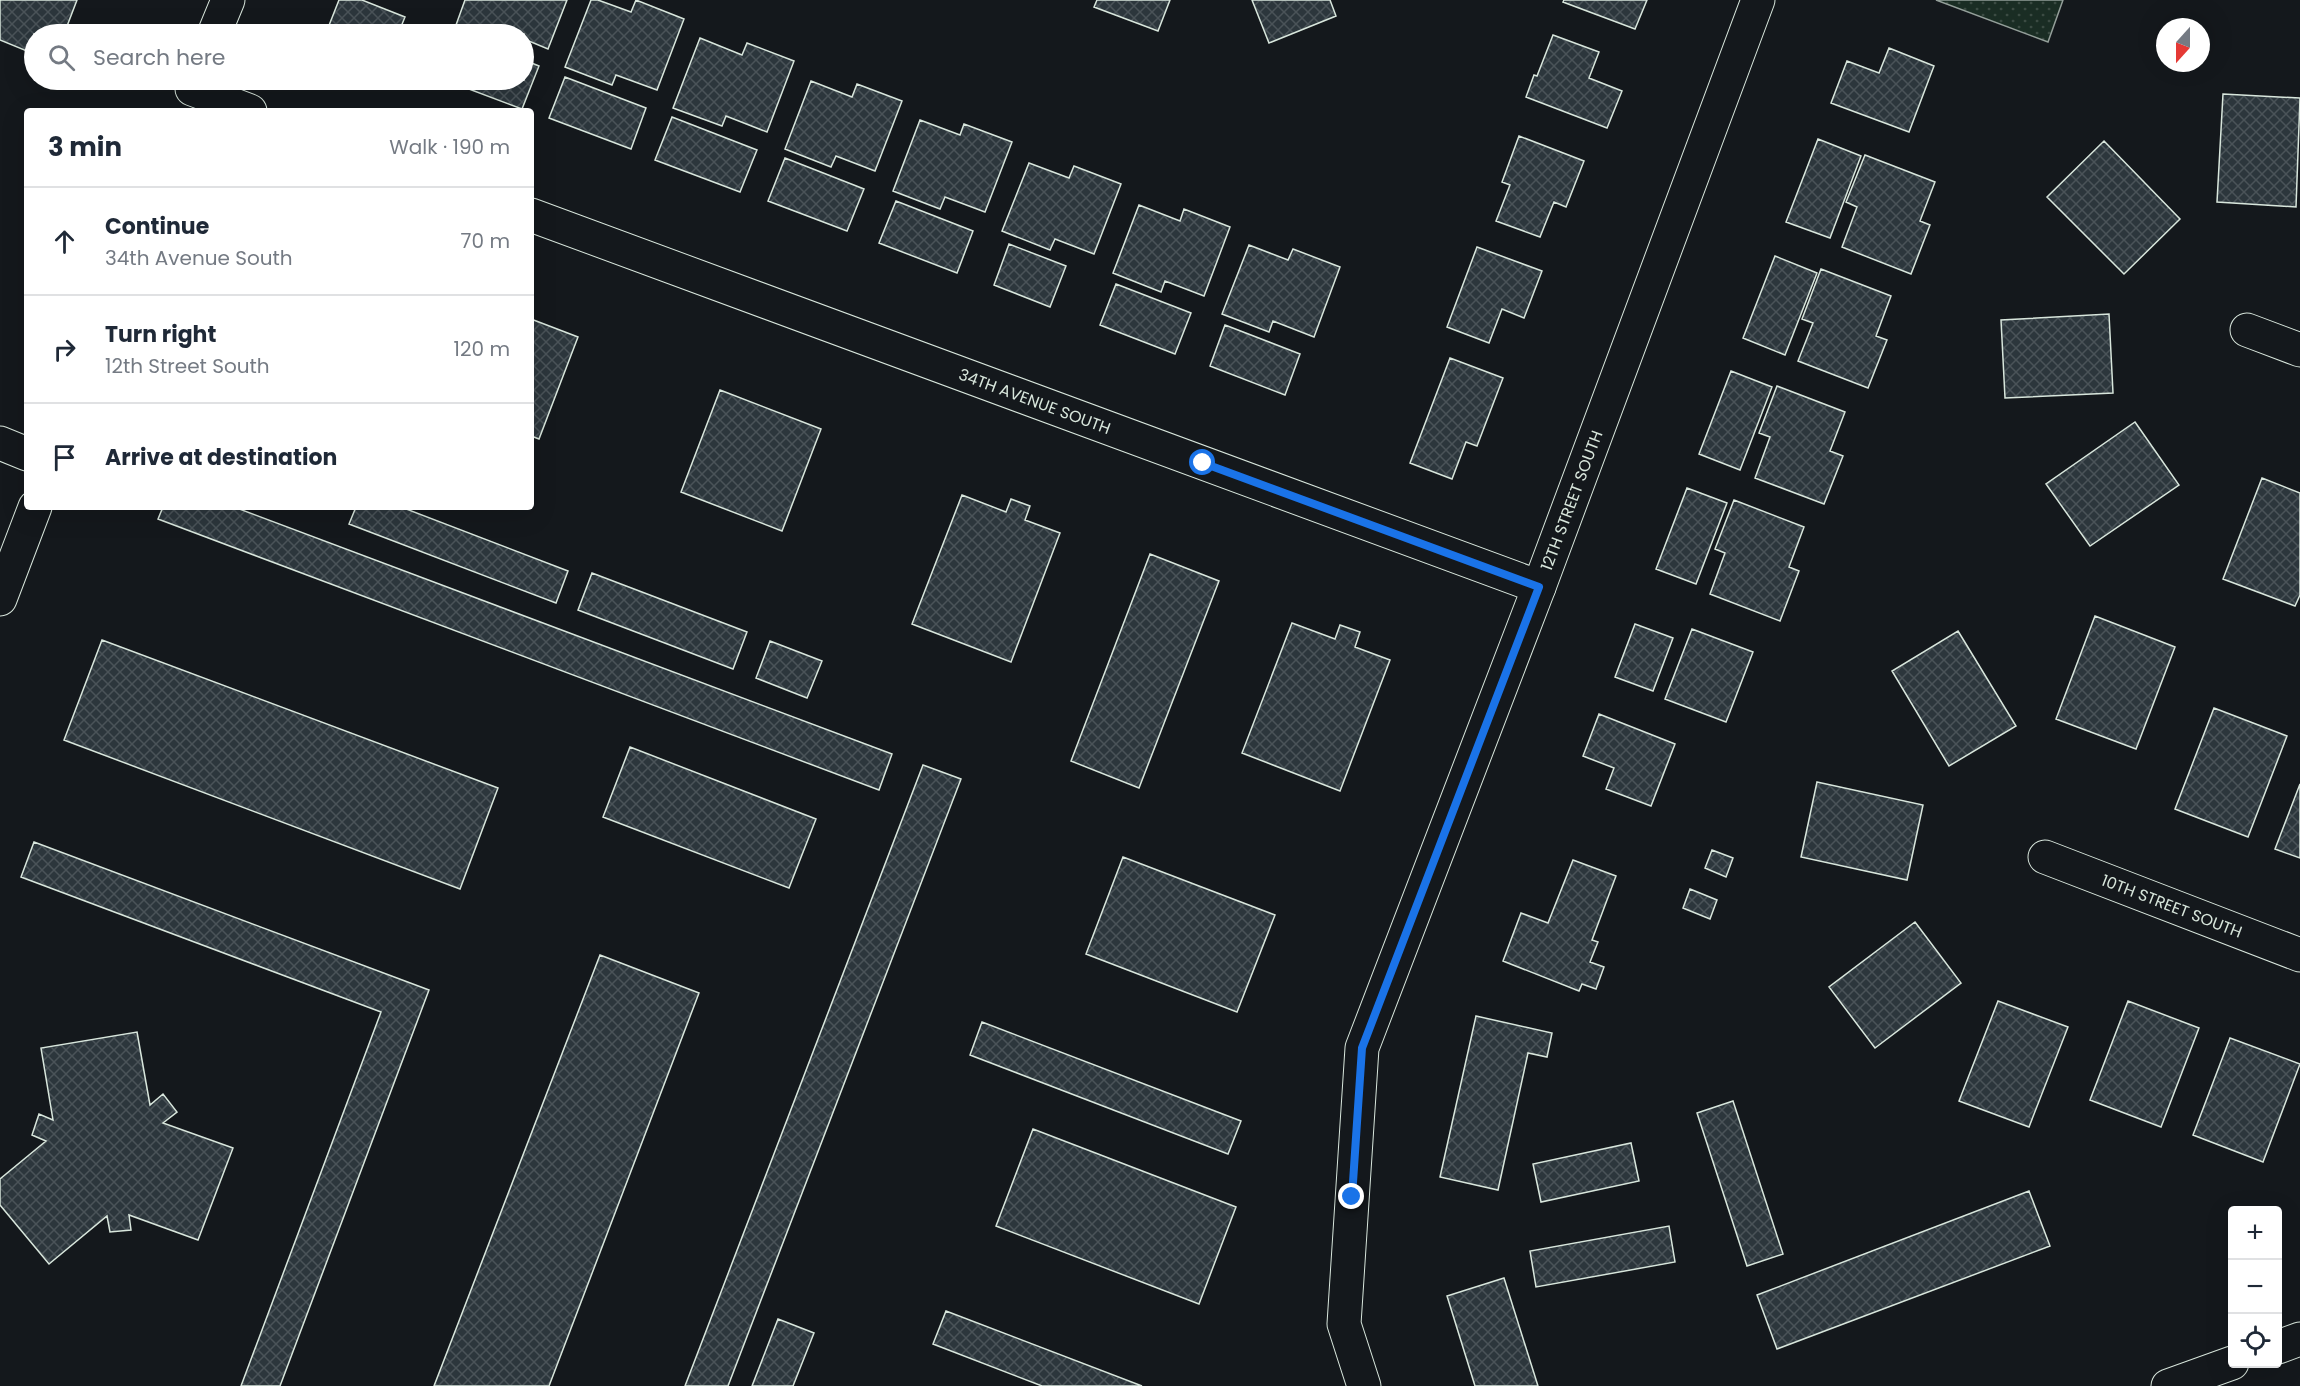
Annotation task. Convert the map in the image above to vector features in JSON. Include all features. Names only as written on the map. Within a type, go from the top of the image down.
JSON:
[{"type":"street","points":[[218,24],[228,0]]},
{"type":"street","name":"12TH STREET SOUTH","points":[[1364,1386],[1344,1324],[1362,1048],[1539,587],[1758,0]]},
{"type":"street","points":[[191,93],[240,108]]},
{"type":"street","name":"34TH AVENUE SOUTH","points":[[534,216],[1539,587]]},
{"type":"street","points":[[2247,330],[2300,350]]},
{"type":"street","points":[[0,443],[24,453]]},
{"type":"street","points":[[0,599],[34,510]]},
{"type":"street","name":"10TH STREET SOUTH","points":[[2045,857],[2300,955]]},
{"type":"street","points":[[2282,1345],[2300,1339]]},
{"type":"street","points":[[2168,1386],[2228,1364]]},
{"type":"green space","points":[[1936,0],[2063,0],[2048,42]]},
{"type":"building","points":[[0,0],[77,0],[68,24],[24,24],[24,50],[0,40]]},
{"type":"building","points":[[339,0],[362,0],[405,17],[402,24],[330,24]]},
{"type":"building","points":[[465,0],[567,0],[548,49],[534,43],[534,24],[456,24]]},
{"type":"building","points":[[591,0],[598,0],[631,12],[636,0],[684,19],[657,90],[616,75],[612,85],[565,67]]},
{"type":"building","points":[[1097,0],[1170,0],[1158,31],[1094,7]]},
{"type":"building","points":[[1252,0],[1330,0],[1336,16],[1269,43]]},
{"type":"building","points":[[1564,0],[1647,0],[1635,29],[1563,2]]},
{"type":"building","points":[[1553,35],[1599,52],[1589,78],[1622,91],[1607,128],[1526,97]]},
{"type":"building","points":[[700,38],[742,55],[747,43],[794,61],[767,132],[726,116],[722,126],[673,108]]},
{"type":"building","points":[[1889,48],[1934,66],[1909,132],[1831,103],[1847,61],[1879,73]]},
{"type":"building","points":[[534,64],[539,66],[534,79]]},
{"type":"building","points":[[565,77],[646,108],[631,149],[549,118]]},
{"type":"building","points":[[811,81],[852,97],[857,84],[902,101],[875,171],[836,156],[831,167],[785,149]]},
{"type":"building","points":[[472,90],[530,90],[522,108]]},
{"type":"building","points":[[2223,94],[2300,98],[2296,207],[2217,202]]},
{"type":"building","points":[[672,117],[757,150],[740,192],[655,160]]},
{"type":"building","points":[[920,120],[960,135],[964,124],[1012,142],[985,212],[945,197],[940,209],[893,191]]},
{"type":"building","points":[[1519,136],[1584,161],[1566,207],[1554,202],[1540,237],[1496,221],[1510,185],[1502,182]]},
{"type":"building","points":[[1818,139],[1861,156],[1830,238],[1786,222]]},
{"type":"building","points":[[2104,141],[2180,219],[2124,274],[2047,197]]},
{"type":"building","points":[[1865,155],[1935,182],[1920,221],[1930,225],[1911,274],[1842,247],[1857,207],[1846,202]]},
{"type":"building","points":[[785,158],[864,189],[847,231],[768,201]]},
{"type":"building","points":[[1029,163],[1069,178],[1074,166],[1121,184],[1094,254],[1055,239],[1050,250],[1002,231]]},
{"type":"building","points":[[896,201],[973,231],[957,273],[879,243]]},
{"type":"building","points":[[1139,205],[1180,221],[1184,209],[1230,227],[1204,296],[1165,281],[1161,292],[1113,273]]},
{"type":"building","points":[[1009,244],[1066,266],[1050,307],[994,285]]},
{"type":"building","points":[[1249,245],[1288,260],[1293,249],[1340,267],[1314,337],[1273,321],[1269,332],[1222,314]]},
{"type":"building","points":[[1477,247],[1542,271],[1524,318],[1502,309],[1489,343],[1447,327]]},
{"type":"building","points":[[1775,256],[1817,273],[1785,355],[1743,338]]},
{"type":"building","points":[[1821,269],[1891,296],[1876,336],[1887,340],[1868,388],[1798,361],[1813,323],[1802,319]]},
{"type":"building","points":[[1116,284],[1191,313],[1175,354],[1100,325]]},
{"type":"building","points":[[2109,314],[2113,393],[2005,398],[2001,320]]},
{"type":"building","points":[[534,320],[578,337],[539,439],[534,437]]},
{"type":"building","points":[[1225,325],[1300,354],[1285,395],[1210,366]]},
{"type":"building","points":[[1450,358],[1503,378],[1477,446],[1466,442],[1452,479],[1410,463]]},
{"type":"building","points":[[1731,371],[1772,387],[1740,470],[1699,454]]},
{"type":"building","points":[[1777,386],[1845,412],[1830,451],[1843,456],[1824,504],[1755,478],[1770,437],[1759,433]]},
{"type":"building","points":[[720,390],[821,429],[782,531],[681,492]]},
{"type":"building","points":[[2135,422],[2179,485],[2090,546],[2046,484]]},
{"type":"building","points":[[2262,478],[2300,493],[2300,595],[2295,606],[2223,579]]},
{"type":"building","points":[[1687,488],[1727,503],[1696,584],[1656,569]]},
{"type":"building","points":[[962,495],[1006,512],[1011,499],[1030,506],[1025,520],[1060,533],[1011,662],[912,624]]},
{"type":"building","points":[[1734,500],[1804,527],[1789,567],[1799,571],[1780,621],[1710,594],[1725,553],[1715,549]]},
{"type":"building","points":[[162,510],[242,510],[892,754],[879,790],[158,519]]},
{"type":"building","points":[[355,510],[409,510],[568,571],[556,603],[349,524]]},
{"type":"building","points":[[1150,554],[1219,581],[1139,788],[1071,761]]},
{"type":"building","points":[[592,573],[747,632],[733,669],[578,610]]},
{"type":"building","points":[[2095,616],[2175,647],[2136,749],[2056,719]]},
{"type":"building","points":[[1292,623],[1335,639],[1340,625],[1360,632],[1355,647],[1390,660],[1340,791],[1242,753]]},
{"type":"building","points":[[1635,624],[1673,638],[1653,691],[1615,677]]},
{"type":"building","points":[[1692,629],[1753,652],[1726,722],[1665,699]]},
{"type":"building","points":[[1958,631],[2016,726],[1949,766],[1892,671]]},
{"type":"building","points":[[102,640],[498,788],[460,889],[64,740]]},
{"type":"building","points":[[770,641],[822,661],[807,698],[756,678]]},
{"type":"building","points":[[2214,708],[2287,736],[2248,837],[2175,809]]},
{"type":"building","points":[[1599,714],[1675,744],[1651,806],[1606,789],[1614,768],[1583,756]]},
{"type":"building","points":[[630,747],[816,819],[789,888],[603,817]]},
{"type":"building","points":[[923,765],[961,779],[728,1386],[685,1386]]},
{"type":"building","points":[[1817,782],[1923,805],[1907,880],[1801,857]]},
{"type":"building","points":[[2300,784],[2300,858],[2275,849]]},
{"type":"building","points":[[34,842],[429,990],[280,1386],[241,1386],[381,1012],[21,877]]},
{"type":"building","points":[[1712,850],[1733,858],[1726,877],[1705,868]]},
{"type":"building","points":[[1123,857],[1275,915],[1237,1012],[1086,954]]},
{"type":"building","points":[[1573,860],[1616,876],[1592,940],[1598,942],[1590,962],[1604,967],[1596,989],[1582,984],[1579,991],[1503,961],[1521,913],[1548,923]]},
{"type":"building","points":[[1690,889],[1717,900],[1710,919],[1683,908]]},
{"type":"building","points":[[1915,922],[1961,983],[1875,1048],[1829,987]]},
{"type":"building","points":[[600,955],[699,993],[549,1386],[434,1386]]},
{"type":"building","points":[[1998,1001],[2068,1027],[2029,1127],[1959,1101]]},
{"type":"building","points":[[2128,1001],[2199,1028],[2161,1127],[2090,1100]]},
{"type":"building","points":[[1476,1016],[1552,1033],[1547,1057],[1528,1053],[1498,1190],[1440,1177]]},
{"type":"building","points":[[982,1022],[1241,1121],[1228,1154],[970,1055]]},
{"type":"building","points":[[137,1032],[150,1105],[163,1094],[177,1112],[163,1123],[233,1148],[198,1240],[129,1215],[131,1230],[110,1232],[107,1216],[49,1264],[0,1205],[0,1179],[46,1141],[32,1135],[39,1114],[53,1120],[41,1048]]},
{"type":"building","points":[[2230,1038],[2300,1064],[2263,1162],[2193,1135]]},
{"type":"building","points":[[1733,1101],[1783,1254],[1747,1266],[1697,1113]]},
{"type":"building","points":[[1033,1129],[1236,1207],[1199,1304],[996,1226]]},
{"type":"building","points":[[1631,1143],[1639,1181],[1541,1202],[1533,1164]]},
{"type":"building","points":[[2029,1191],[2050,1246],[1777,1349],[1757,1295]]},
{"type":"building","points":[[1669,1226],[1675,1262],[1536,1287],[1530,1251]]},
{"type":"building","points":[[1504,1278],[1538,1386],[1475,1386],[1447,1296]]},
{"type":"building","points":[[946,1311],[1142,1386],[1042,1386],[933,1344]]},
{"type":"building","points":[[778,1319],[814,1333],[793,1386],[752,1386]]},
{"type":"route","points":[[1203,463],[1539,587],[1362,1048],[1352,1197]]}]
